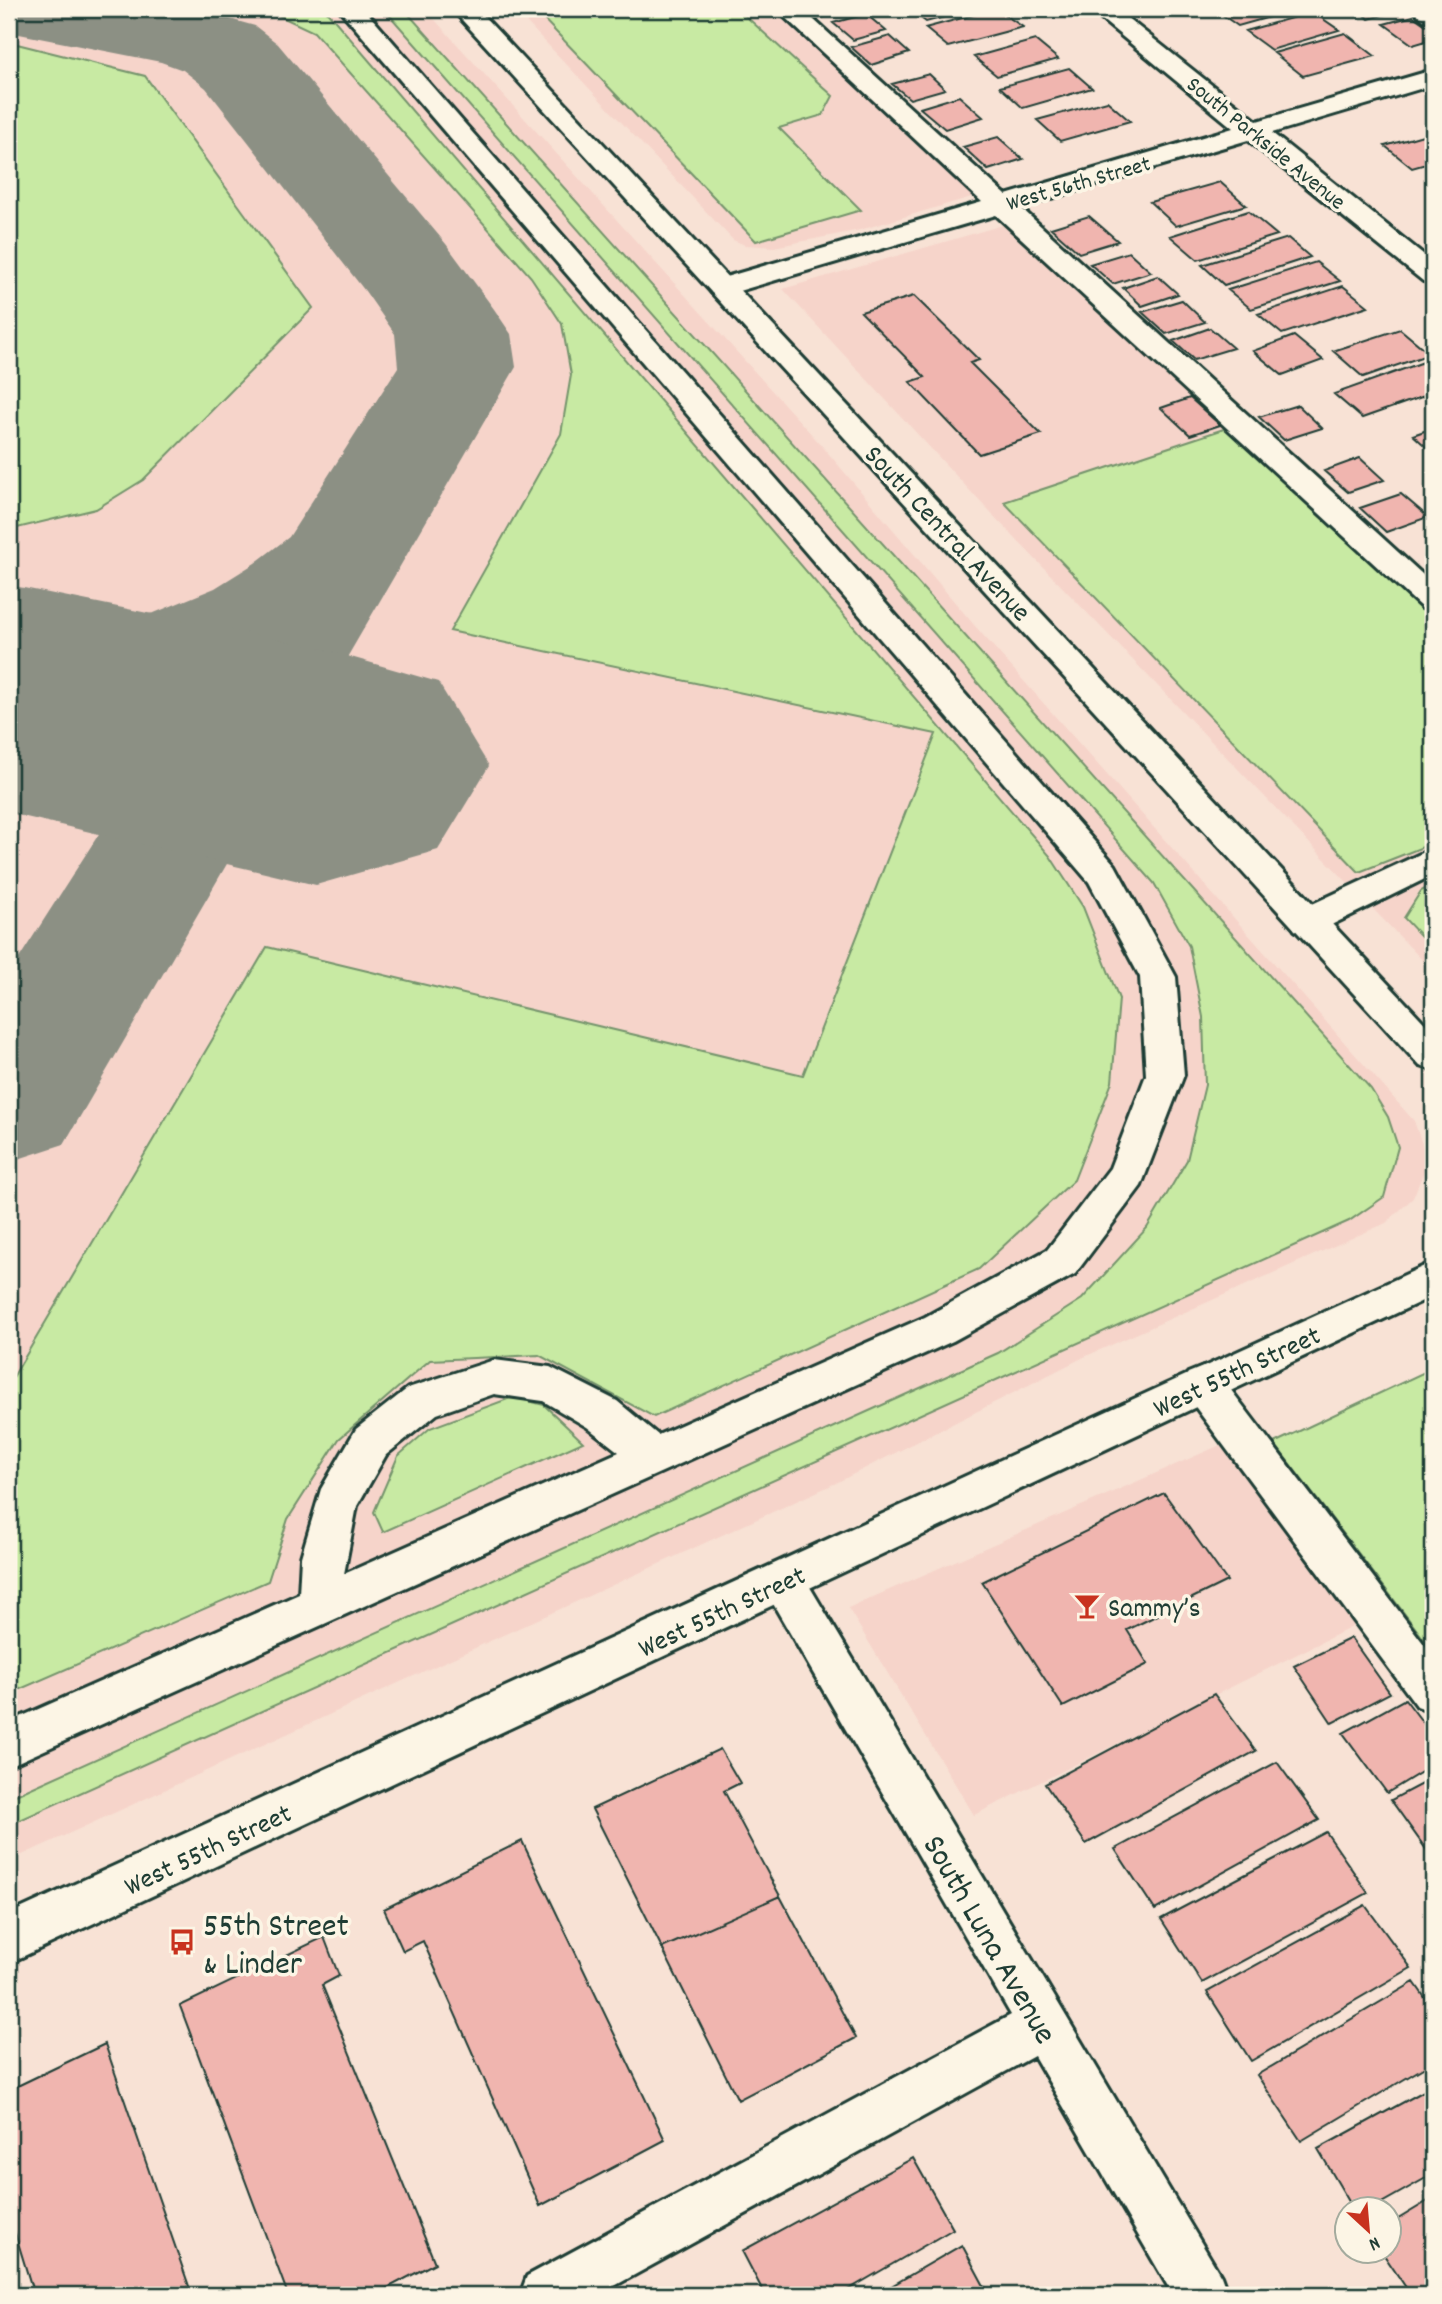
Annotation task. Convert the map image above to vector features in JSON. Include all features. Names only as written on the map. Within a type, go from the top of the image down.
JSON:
[{"type":"main road","points":[[9,1744],[939,1329],[1060,1262],[1127,1175],[1165,1074],[1158,977],[1103,874],[351,9]]},
{"type":"main road","name":"South Central Avenue","points":[[464,9],[1433,1056]]},
{"type":"main road","points":[[789,9],[1433,601]]},
{"type":"main road","name":"South Parkside Avenue","points":[[1101,9],[1433,275]]},
{"type":"main road","points":[[1424,9],[1433,15]]},
{"type":"main road","name":"West 56th Street","points":[[722,287],[1433,77]]},
{"type":"main road","points":[[1308,921],[1433,860]]},
{"type":"main road","name":"West 55th Street","points":[[9,1939],[1433,1278]]},
{"type":"main road","points":[[320,1605],[323,1558],[335,1502],[371,1442],[424,1401],[494,1377],[550,1385],[602,1414],[654,1455]]},
{"type":"main road","points":[[1203,1385],[1433,1691]]},
{"type":"main road","name":"South Luna Avenue","points":[[783,1581],[1202,2295]]},
{"type":"main road","points":[[546,2295],[1042,2025]]},
{"type":"shaded area","points":[[9,9],[425,9],[823,447],[975,626],[1414,1121],[1428,1161],[1413,1198],[1386,1223],[1084,1357],[836,1483],[9,1861]]},
{"type":"shaded area","points":[[514,9],[774,9],[975,196],[860,230],[774,247],[745,245],[733,240]]},
{"type":"shaded area","points":[[1020,220],[1228,429],[1433,617],[1433,971],[986,508],[783,289]]},
{"type":"shaded area","points":[[1241,1436],[1376,1615],[974,1815],[848,1608]]},
{"type":"green space","points":[[265,9],[325,9],[1050,856],[1083,907],[1119,999],[1112,1082],[1074,1180],[979,1269],[654,1417],[539,1355],[430,1360],[339,1439],[288,1519],[268,1581],[9,1694],[9,1384],[267,947],[803,1075],[936,734],[450,631],[561,434],[571,375],[562,324],[531,277],[314,32]]},
{"type":"green space","points":[[384,9],[404,9],[1371,1089],[1388,1117],[1398,1147],[1384,1197],[1349,1221],[9,1825],[9,1798],[998,1353],[1082,1299],[1147,1228],[1187,1160],[1205,1085],[1203,1017],[1189,946],[1154,883]]},
{"type":"green space","points":[[534,9],[738,9],[833,96],[823,115],[779,128],[861,210],[756,241]]},
{"type":"green space","points":[[9,42],[145,76],[313,308],[143,480],[96,509],[13,529],[9,528]]},
{"type":"green space","points":[[1227,428],[1433,617],[1433,843],[1359,872],[1004,502]]},
{"type":"green space","points":[[1433,885],[1433,949],[1404,918],[1421,891]]},
{"type":"green space","points":[[1433,1368],[1433,1651],[1274,1443]]},
{"type":"green space","points":[[513,1397],[544,1405],[583,1442],[383,1532],[374,1512],[398,1456],[430,1428]]},
{"type":"building","points":[[807,9],[853,9],[818,19]]},
{"type":"building","points":[[909,9],[975,9],[926,22]]},
{"type":"building","points":[[996,9],[1023,27],[948,47],[925,28]]},
{"type":"building","points":[[1214,9],[1298,9],[1238,26]]},
{"type":"building","points":[[1356,9],[1399,9],[1401,10],[1369,19]]},
{"type":"building","points":[[1313,12],[1339,30],[1271,50],[1245,31]]},
{"type":"building","points":[[866,14],[886,31],[853,40],[833,23]]},
{"type":"building","points":[[1413,16],[1433,30],[1433,39],[1413,45],[1384,24]]},
{"type":"building","points":[[1345,33],[1375,56],[1303,76],[1274,53]]},
{"type":"building","points":[[890,36],[909,53],[871,65],[851,47]]},
{"type":"building","points":[[1035,40],[1058,59],[997,76],[974,57]]},
{"type":"building","points":[[1069,68],[1092,88],[1023,108],[1000,87]]},
{"type":"building","points":[[929,74],[945,89],[910,99],[892,84]]},
{"type":"building","points":[[959,96],[983,117],[945,129],[920,108]]},
{"type":"building","points":[[1107,101],[1130,121],[1060,141],[1037,120]]},
{"type":"building","points":[[1433,132],[1433,162],[1412,168],[1385,146]]},
{"type":"building","points":[[998,137],[1023,159],[988,170],[963,147]]},
{"type":"building","points":[[1220,182],[1246,205],[1176,226],[1150,202]]},
{"type":"building","points":[[1248,211],[1277,235],[1198,260],[1170,236]]},
{"type":"building","points":[[1089,216],[1118,241],[1079,253],[1051,228]]},
{"type":"building","points":[[1288,238],[1310,257],[1224,285],[1202,265]]},
{"type":"building","points":[[1129,252],[1151,272],[1113,284],[1090,264]]},
{"type":"building","points":[[1316,262],[1340,281],[1251,309],[1228,290]]},
{"type":"building","points":[[1158,276],[1178,294],[1142,306],[1123,288]]},
{"type":"building","points":[[1343,286],[1368,306],[1282,334],[1258,314]]},
{"type":"building","points":[[914,296],[979,360],[970,363],[1041,434],[979,454],[910,382],[925,377],[861,312]]},
{"type":"building","points":[[1182,300],[1205,322],[1166,334],[1142,312]]},
{"type":"building","points":[[1210,328],[1233,348],[1194,360],[1173,341]]},
{"type":"building","points":[[1400,329],[1430,354],[1363,377],[1333,351]]},
{"type":"building","points":[[1294,336],[1323,360],[1282,375],[1253,351]]},
{"type":"building","points":[[1432,359],[1433,393],[1362,418],[1334,394]]},
{"type":"building","points":[[1190,398],[1220,425],[1190,435],[1161,408]]},
{"type":"building","points":[[1298,405],[1322,428],[1284,440],[1259,417]]},
{"type":"building","points":[[1433,428],[1433,453],[1413,435]]},
{"type":"building","points":[[1360,458],[1384,480],[1348,492],[1324,471]]},
{"type":"building","points":[[1401,494],[1428,517],[1386,532],[1360,508]]},
{"type":"building","name":"Sammy’s","points":[[1164,1493],[1227,1581],[1127,1630],[1148,1664],[1063,1707],[982,1582]]},
{"type":"building","points":[[1351,1638],[1390,1693],[1332,1723],[1294,1666]]},
{"type":"building","points":[[1214,1694],[1256,1751],[1086,1844],[1045,1784]]},
{"type":"building","points":[[1405,1699],[1433,1736],[1433,1765],[1387,1793],[1343,1733]]},
{"type":"building","points":[[720,1749],[740,1783],[724,1791],[780,1896],[662,1948],[592,1809]]},
{"type":"building","points":[[1277,1762],[1319,1820],[1155,1910],[1115,1849]]},
{"type":"building","points":[[1433,1778],[1433,1859],[1391,1800]]},
{"type":"building","points":[[1326,1832],[1368,1893],[1202,1983],[1161,1919]]},
{"type":"building","points":[[522,1841],[665,2140],[540,2206],[423,1941],[403,1951],[384,1909]]},
{"type":"building","points":[[780,1896],[856,2038],[738,2100],[662,1948]]},
{"type":"building","points":[[1365,1905],[1411,1968],[1251,2061],[1207,1992]]},
{"type":"building","points":[[324,1937],[339,1976],[322,1985],[435,2263],[374,2295],[288,2295],[180,2006]]},
{"type":"building","points":[[1414,1982],[1433,2009],[1433,2062],[1301,2141],[1257,2075]]},
{"type":"building","points":[[105,2044],[192,2295],[34,2295],[9,2213],[9,2090]]},
{"type":"building","points":[[1433,2086],[1433,2174],[1394,2196],[1346,2196],[1318,2149]]},
{"type":"building","points":[[913,2158],[953,2229],[839,2295],[765,2295],[742,2251]]},
{"type":"building","points":[[1433,2198],[1433,2294],[1411,2295],[1391,2266],[1404,2266],[1404,2216]]},
{"type":"building","points":[[962,2245],[989,2295],[876,2295]]},
{"type":"taxiway","points":[[38,9],[182,36],[219,48],[242,66],[406,268],[453,334],[457,367],[337,563]]},
{"type":"taxiway","points":[[9,683],[106,668],[201,644],[261,618],[301,592],[337,563]]},
{"type":"taxiway","points":[[9,1102],[337,563]]},
{"type":"runway","points":[[9,699],[316,766]]},
{"type":"place","name":"Sammy’s","points":[[1087,1606]]},
{"type":"place","name":"55th Street & Linder","points":[[182,1942]]}]
